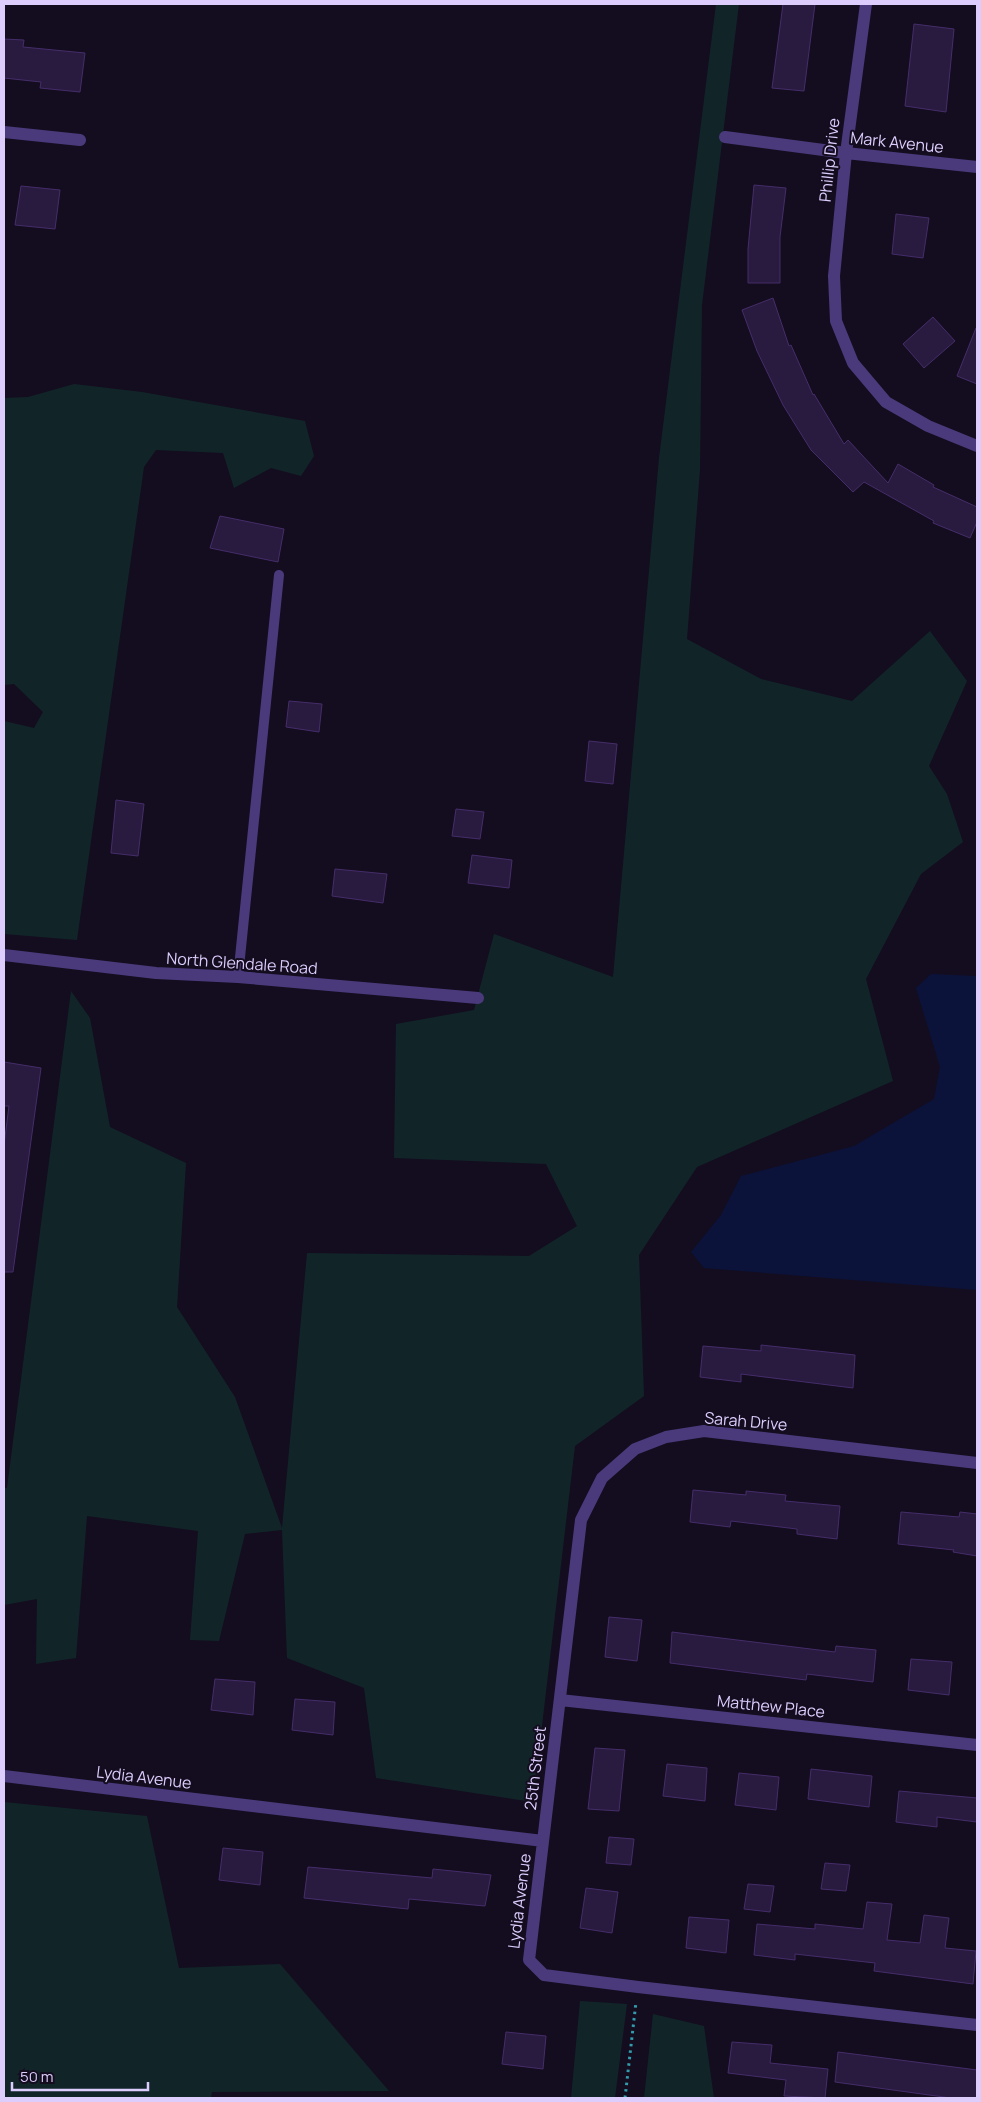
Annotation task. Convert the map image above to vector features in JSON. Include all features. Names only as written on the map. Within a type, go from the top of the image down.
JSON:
[{"type":"street","name":"Phillip Drive","points":[[866,4],[846,153],[834,276],[836,321],[853,363],[886,402],[928,426],[977,446]]},
{"type":"street","points":[[4,132],[80,140]]},
{"type":"street","name":"Mark Avenue","points":[[725,137],[846,153],[977,167]]},
{"type":"street","name":"North Glendale Road","points":[[4,955],[156,973],[478,998]]},
{"type":"street","name":"Sarah Drive","points":[[560,1700],[581,1520],[602,1478],[635,1449],[666,1437],[704,1431],[977,1463]]},
{"type":"street","name":"Matthew Place","points":[[560,1700],[977,1745]]},
{"type":"street","name":"25th Street","points":[[542,1841],[560,1700]]},
{"type":"street","name":"Lydia Avenue","points":[[4,1776],[542,1841],[528,1960],[544,1974],[638,1987],[977,2024]]},
{"type":"lane","points":[[238,978],[279,575]]},
{"type":"path","points":[[625,2098],[638,1987]]},
{"type":"green space","points":[[716,4],[739,4],[702,305],[700,470],[687,639],[761,679],[852,701],[930,631],[967,681],[929,766],[947,794],[963,842],[921,874],[866,979],[893,1081],[697,1167],[639,1255],[644,1396],[575,1446],[533,1802],[376,1778],[364,1688],[287,1658],[282,1530],[245,1534],[219,1641],[190,1640],[198,1531],[87,1516],[76,1658],[36,1664],[37,1599],[4,1605],[4,1488],[7,1488],[71,991],[90,1018],[110,1127],[186,1163],[177,1307],[235,1397],[282,1528],[307,1253],[529,1256],[577,1226],[546,1164],[394,1158],[396,1024],[474,1010],[494,934],[613,977],[659,458]]},
{"type":"green space","points":[[74,384],[142,392],[305,421],[314,456],[301,476],[271,468],[234,488],[223,453],[156,450],[144,467],[77,940],[4,934],[4,721],[34,728],[43,712],[14,684],[4,685],[4,398],[28,397]]},
{"type":"green space","points":[[4,1802],[147,1816],[179,1968],[280,1964],[389,2091],[212,2092],[211,2098],[4,2098]]},
{"type":"green space","points":[[580,2001],[627,2004],[615,2098],[571,2098]]},
{"type":"green space","points":[[653,2014],[704,2026],[714,2098],[644,2098]]},
{"type":"shaded area","points":[[931,974],[977,976],[977,1290],[704,1268],[691,1252],[721,1215],[741,1176],[854,1146],[934,1099],[940,1067],[916,988]]},
{"type":"building","points":[[783,4],[815,4],[804,91],[772,88]]},
{"type":"building","points":[[914,24],[954,29],[946,112],[905,106]]},
{"type":"building","points":[[4,39],[24,40],[23,47],[85,53],[80,92],[40,88],[41,82],[4,78]]},
{"type":"building","points":[[754,185],[786,188],[780,237],[780,283],[748,283],[748,249]]},
{"type":"building","points":[[21,186],[60,190],[55,229],[15,225]]},
{"type":"building","points":[[896,214],[929,218],[923,258],[892,254]]},
{"type":"building","points":[[773,298],[789,346],[791,345],[813,395],[844,444],[848,440],[888,483],[898,464],[934,485],[933,487],[977,507],[977,522],[970,538],[933,523],[934,521],[864,482],[853,492],[811,450],[783,405],[757,351],[742,310]]},
{"type":"building","points":[[933,317],[955,341],[924,368],[903,344]]},
{"type":"building","points":[[977,328],[977,384],[957,376]]},
{"type":"building","points":[[220,516],[284,529],[278,562],[210,548]]},
{"type":"building","points":[[289,701],[322,704],[319,732],[286,727]]},
{"type":"building","points":[[589,741],[617,744],[613,784],[585,781]]},
{"type":"building","points":[[116,800],[144,804],[138,856],[111,853]]},
{"type":"building","points":[[456,809],[484,812],[480,839],[452,836]]},
{"type":"building","points":[[472,855],[512,860],[509,888],[468,883]]},
{"type":"building","points":[[335,869],[387,874],[383,903],[332,896]]},
{"type":"building","points":[[4,1062],[41,1068],[13,1272],[4,1272],[4,1145],[9,1106],[4,1106]]},
{"type":"building","points":[[761,1345],[855,1355],[853,1388],[741,1374],[741,1382],[700,1377],[703,1346],[761,1351]]},
{"type":"building","points":[[693,1490],[746,1495],[746,1491],[786,1495],[785,1501],[840,1506],[837,1539],[797,1534],[797,1529],[731,1521],[730,1527],[690,1522]]},
{"type":"building","points":[[901,1512],[959,1517],[960,1512],[977,1514],[977,1556],[953,1552],[954,1550],[898,1544]]},
{"type":"building","points":[[609,1617],[642,1620],[637,1661],[605,1657]]},
{"type":"building","points":[[672,1632],[835,1652],[836,1646],[876,1650],[873,1682],[807,1674],[806,1680],[670,1663]]},
{"type":"building","points":[[911,1659],[952,1662],[949,1695],[908,1690]]},
{"type":"building","points":[[215,1679],[255,1682],[253,1715],[211,1710]]},
{"type":"building","points":[[295,1699],[335,1702],[333,1735],[292,1730]]},
{"type":"building","points":[[595,1748],[625,1750],[619,1811],[588,1809]]},
{"type":"building","points":[[667,1764],[707,1768],[705,1801],[663,1796]]},
{"type":"building","points":[[811,1769],[872,1776],[869,1807],[808,1799]]},
{"type":"building","points":[[739,1773],[779,1777],[776,1810],[735,1805]]},
{"type":"building","points":[[899,1791],[977,1798],[977,1822],[937,1817],[937,1827],[896,1822]]},
{"type":"building","points":[[609,1837],[634,1839],[631,1865],[606,1863]]},
{"type":"building","points":[[223,1848],[263,1852],[260,1885],[219,1880]]},
{"type":"building","points":[[825,1863],[850,1865],[846,1891],[821,1889]]},
{"type":"building","points":[[308,1867],[432,1878],[433,1869],[491,1875],[485,1906],[409,1899],[408,1909],[304,1898]]},
{"type":"building","points":[[748,1884],[774,1886],[770,1912],[744,1909]]},
{"type":"building","points":[[586,1888],[618,1892],[612,1933],[580,1928]]},
{"type":"building","points":[[867,1902],[892,1904],[887,1940],[920,1943],[924,1915],[949,1918],[945,1948],[976,1951],[973,1984],[874,1971],[875,1963],[795,1954],[795,1960],[754,1955],[757,1924],[815,1929],[815,1924],[863,1929]]},
{"type":"building","points":[[689,1917],[729,1920],[726,1953],[686,1948]]},
{"type":"building","points":[[506,2032],[546,2036],[543,2069],[502,2064]]},
{"type":"building","points":[[732,2042],[772,2045],[770,2063],[828,2069],[825,2098],[784,2096],[786,2080],[728,2073]]},
{"type":"building","points":[[838,2052],[977,2070],[977,2098],[951,2098],[835,2082]]}]
